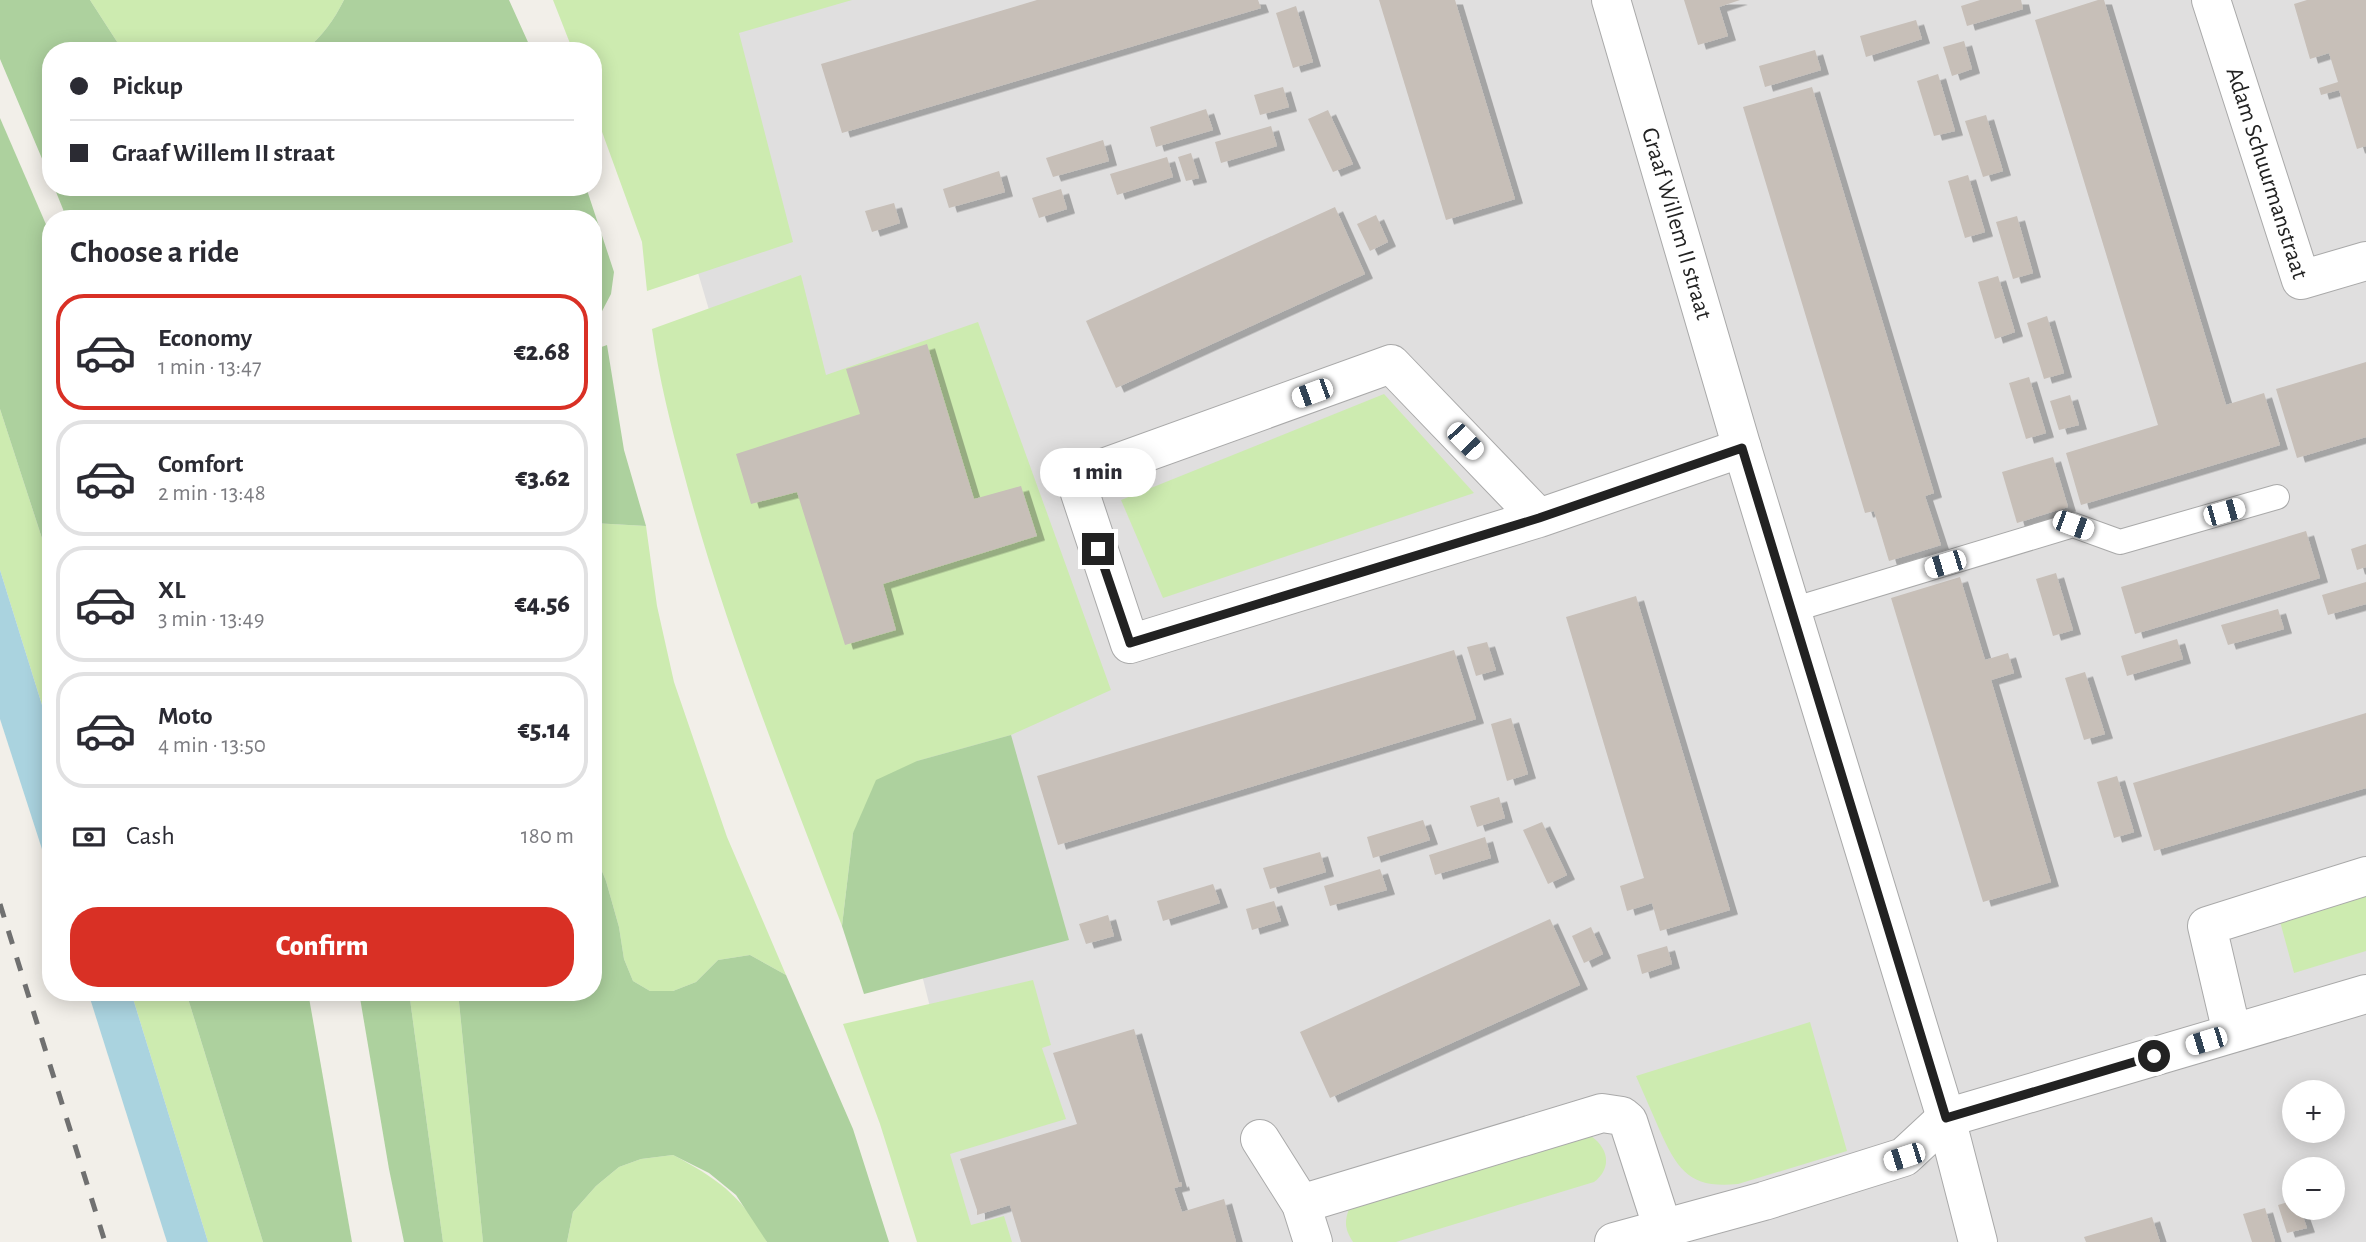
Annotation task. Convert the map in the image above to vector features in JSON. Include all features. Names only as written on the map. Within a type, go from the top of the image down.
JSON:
[{"type":"street","name":"Graaf Willem II straat","points":[[1611,0],[1742,448],[1946,1118],[1979,1242]]},
{"type":"street","name":"Adam Schuurmanstraat","points":[[2211,0],[2301,281],[2366,261]]},
{"type":"street","points":[[1539,518],[1391,364],[1075,478],[1130,643],[1539,518],[1742,448]]},
{"type":"street","points":[[2232,1033],[2207,926],[2366,876]]},
{"type":"street","points":[[1614,1242],[1764,1201],[1904,1157],[1946,1118],[2366,994]]},
{"type":"street","points":[[1301,1204],[1602,1113],[1622,1116],[1628,1121],[1663,1229]]},
{"type":"street","points":[[1260,1139],[1301,1204],[1313,1242]]},
{"type":"lane","points":[[1792,610],[2073,525],[2120,542],[2277,496]]},
{"type":"shaded area","points":[[617,0],[2366,0],[2366,1242],[953,1242],[946,1071],[876,791],[739,411]]},
{"type":"green space","points":[[0,0],[90,0],[117,42],[42,42],[42,159],[0,59]]},
{"type":"green space","points":[[90,0],[344,0],[327,28],[314,42],[117,42]]},
{"type":"green space","points":[[344,0],[509,0],[528,42],[314,42]]},
{"type":"green space","points":[[553,0],[852,0],[739,33],[793,242],[647,291],[642,242],[602,132],[602,42],[569,42]]},
{"type":"green space","points":[[0,118],[42,215],[42,538],[0,409]]},
{"type":"green space","points":[[58,196],[589,196],[594,210],[63,210]]},
{"type":"green space","points":[[602,236],[614,272],[611,294],[602,311]]},
{"type":"green space","points":[[801,275],[826,375],[978,322],[1111,690],[1011,735],[917,761],[853,833],[842,926],[757,702],[718,589],[674,438],[652,329]]},
{"type":"green space","points":[[607,345],[624,450],[646,526],[602,524],[602,347]]},
{"type":"green space","points":[[1384,394],[1474,493],[1163,598],[1121,500]]},
{"type":"green space","points":[[0,409],[42,538],[42,705],[0,570]]},
{"type":"green space","points":[[602,524],[646,526],[657,606],[674,682],[727,837],[786,975],[750,955],[718,960],[696,982],[673,991],[650,991],[633,981],[624,959],[619,927],[602,871]]},
{"type":"green space","points":[[1011,735],[1069,940],[864,994],[842,926],[853,833],[876,780],[917,761]]},
{"type":"green space","points":[[602,871],[619,927],[624,959],[633,981],[650,991],[673,991],[696,982],[718,960],[750,955],[786,975],[853,1129],[889,1242],[767,1242],[736,1195],[709,1173],[673,1155],[641,1159],[619,1167],[596,1186],[573,1212],[567,1242],[483,1242],[459,1001],[602,1001]]},
{"type":"green space","points":[[2366,876],[2366,951],[2294,973],[2275,903]]},
{"type":"green space","points":[[1033,980],[1051,1045],[1042,1048],[1066,1119],[950,1154],[971,1225],[1004,1216],[1012,1242],[917,1242],[880,1124],[843,1024]]},
{"type":"green space","points":[[134,1001],[189,1001],[263,1242],[208,1242]]},
{"type":"green space","points":[[189,1001],[310,1001],[352,1242],[263,1242]]},
{"type":"green space","points":[[361,1001],[410,1001],[443,1242],[404,1242]]},
{"type":"green space","points":[[410,1001],[459,1001],[483,1242],[443,1242]]},
{"type":"green space","points":[[1810,1022],[1847,1151],[1738,1184],[1709,1183],[1688,1174],[1673,1157],[1636,1076]]},
{"type":"green space","points":[[1591,1136],[1602,1147],[1606,1159],[1604,1171],[1594,1182],[1396,1242],[1353,1242],[1348,1234],[1346,1222],[1349,1209]]},
{"type":"green space","points":[[673,1155],[728,1190],[758,1226],[767,1242],[567,1242],[573,1212],[596,1186],[619,1167],[641,1159]]},
{"type":"water","points":[[0,570],[42,705],[42,849],[0,719]]},
{"type":"water","points":[[91,1001],[134,1001],[208,1242],[167,1242]]},
{"type":"building","points":[[1037,0],[1258,0],[1261,8],[842,133],[821,64]]},
{"type":"building","points":[[1379,0],[1455,0],[1515,199],[1446,220]]},
{"type":"building","points":[[1684,0],[1740,0],[1719,7],[1728,36],[1698,45]]},
{"type":"building","points":[[1980,0],[2021,0],[2023,9],[1967,26],[1961,6]]},
{"type":"building","points":[[2104,0],[2226,405],[2264,393],[2280,445],[2081,505],[2066,453],[2158,425],[2035,20]]},
{"type":"building","points":[[2307,0],[2366,0],[2366,146],[2357,149],[2339,90],[2321,95],[2319,88],[2338,82],[2329,53],[2310,59],[2294,4]]},
{"type":"building","points":[[1296,6],[1313,62],[1293,68],[1276,13]]},
{"type":"building","points":[[1916,20],[1922,39],[1866,57],[1860,36]]},
{"type":"building","points":[[1964,41],[1972,69],[1952,76],[1943,47]]},
{"type":"building","points":[[1815,50],[1821,70],[1765,87],[1759,66]]},
{"type":"building","points":[[1938,74],[1955,131],[1934,136],[1917,81]]},
{"type":"building","points":[[1283,87],[1289,107],[1260,115],[1254,95]]},
{"type":"building","points":[[1812,87],[1934,493],[1925,496],[1941,545],[1889,561],[1874,511],[1865,513],[1743,107]]},
{"type":"building","points":[[1206,109],[1213,130],[1156,147],[1150,127]]},
{"type":"building","points":[[1328,110],[1353,164],[1333,172],[1308,119]]},
{"type":"building","points":[[1986,115],[2003,171],[1983,177],[1965,121]]},
{"type":"building","points":[[1271,126],[1277,146],[1221,163],[1215,142]]},
{"type":"building","points":[[1103,140],[1109,161],[1053,177],[1046,158]]},
{"type":"building","points":[[1191,153],[1199,178],[1186,181],[1178,157]]},
{"type":"building","points":[[1167,157],[1173,177],[1117,195],[1110,174]]},
{"type":"building","points":[[999,171],[1005,192],[949,208],[943,189]]},
{"type":"building","points":[[1968,175],[1985,232],[1965,238],[1948,181]]},
{"type":"building","points":[[1061,189],[1067,209],[1039,218],[1032,198]]},
{"type":"building","points":[[894,203],[900,223],[872,232],[865,211]]},
{"type":"building","points":[[1335,207],[1365,274],[1116,388],[1086,321]]},
{"type":"building","points":[[1376,215],[1388,242],[1370,251],[1357,224]]},
{"type":"building","points":[[2017,216],[2033,273],[2013,279],[1996,222]]},
{"type":"building","points":[[1998,276],[2015,332],[1995,339],[1978,282]]},
{"type":"building","points":[[2047,316],[2064,373],[2044,379],[2027,323]]},
{"type":"building","points":[[927,344],[974,499],[1021,486],[1037,536],[883,584],[896,630],[845,645],[797,492],[751,504],[736,454],[860,414],[846,369]]},
{"type":"building","points":[[2366,362],[2366,437],[2297,458],[2276,389]]},
{"type":"building","points":[[2029,377],[2046,433],[2026,439],[2009,383]]},
{"type":"building","points":[[2070,395],[2079,425],[2059,430],[2050,401]]},
{"type":"building","points":[[2053,457],[2068,507],[2017,523],[2002,472]]},
{"type":"building","points":[[2306,531],[2320,578],[2135,634],[2121,587]]},
{"type":"building","points":[[2366,544],[2366,567],[2357,570],[2351,549]]},
{"type":"building","points":[[2056,573],[2073,630],[2053,636],[2036,579]]},
{"type":"building","points":[[1960,577],[1985,660],[2008,653],[2014,673],[1991,680],[2051,882],[1983,902],[1891,598]]},
{"type":"building","points":[[2366,582],[2366,604],[2328,615],[2322,595]]},
{"type":"building","points":[[1636,596],[1730,910],[1660,931],[1652,903],[1627,911],[1620,886],[1644,878],[1566,617]]},
{"type":"building","points":[[2278,609],[2284,629],[2228,645],[2221,625]]},
{"type":"building","points":[[2177,639],[2183,659],[2127,676],[2121,656]]},
{"type":"building","points":[[1487,642],[1496,670],[1476,676],[1467,647]]},
{"type":"building","points":[[1454,650],[1476,719],[1058,845],[1037,776]]},
{"type":"building","points":[[2085,672],[2105,734],[2084,740],[2065,678]]},
{"type":"building","points":[[2366,713],[2366,788],[2154,851],[2133,783]]},
{"type":"building","points":[[1511,718],[1528,774],[1507,781],[1491,724]]},
{"type":"building","points":[[2117,776],[2134,832],[2114,838],[2097,782]]},
{"type":"building","points":[[1499,797],[1505,818],[1477,827],[1470,806]]},
{"type":"building","points":[[1423,820],[1430,840],[1373,858],[1367,837]]},
{"type":"building","points":[[1542,822],[1567,875],[1548,884],[1523,830]]},
{"type":"building","points":[[1485,837],[1491,858],[1435,875],[1429,855]]},
{"type":"building","points":[[1320,852],[1326,872],[1270,889],[1263,868]]},
{"type":"building","points":[[1380,869],[1387,890],[1330,906],[1324,886]]},
{"type":"building","points":[[1213,884],[1220,903],[1163,921],[1157,901]]},
{"type":"building","points":[[1274,901],[1281,921],[1252,930],[1246,909]]},
{"type":"building","points":[[1108,915],[1114,936],[1086,944],[1079,924]]},
{"type":"building","points":[[1550,919],[1580,985],[1330,1098],[1300,1032]]},
{"type":"building","points":[[1591,927],[1603,954],[1584,963],[1572,936]]},
{"type":"building","points":[[1667,946],[1672,964],[1642,974],[1637,955]]},
{"type":"building","points":[[1134,1029],[1179,1183],[1181,1182],[1182,1186],[1174,1188],[1182,1212],[1224,1199],[1236,1242],[1021,1242],[1010,1205],[977,1215],[960,1159],[1077,1124],[1053,1053]]},
{"type":"building","points":[[2265,1208],[2275,1242],[2252,1242],[2243,1214]]},
{"type":"building","points":[[2152,1217],[2160,1242],[2086,1242],[2084,1237]]},
{"type":"building","points":[[2283,1220],[2304,1220],[2307,1228],[2287,1233]]},
{"type":"railway","points":[[0,904],[105,1242]]},
{"type":"route","points":[[1098,549],[1130,643],[1539,518],[1742,448],[1946,1118],[2154,1056]]}]
